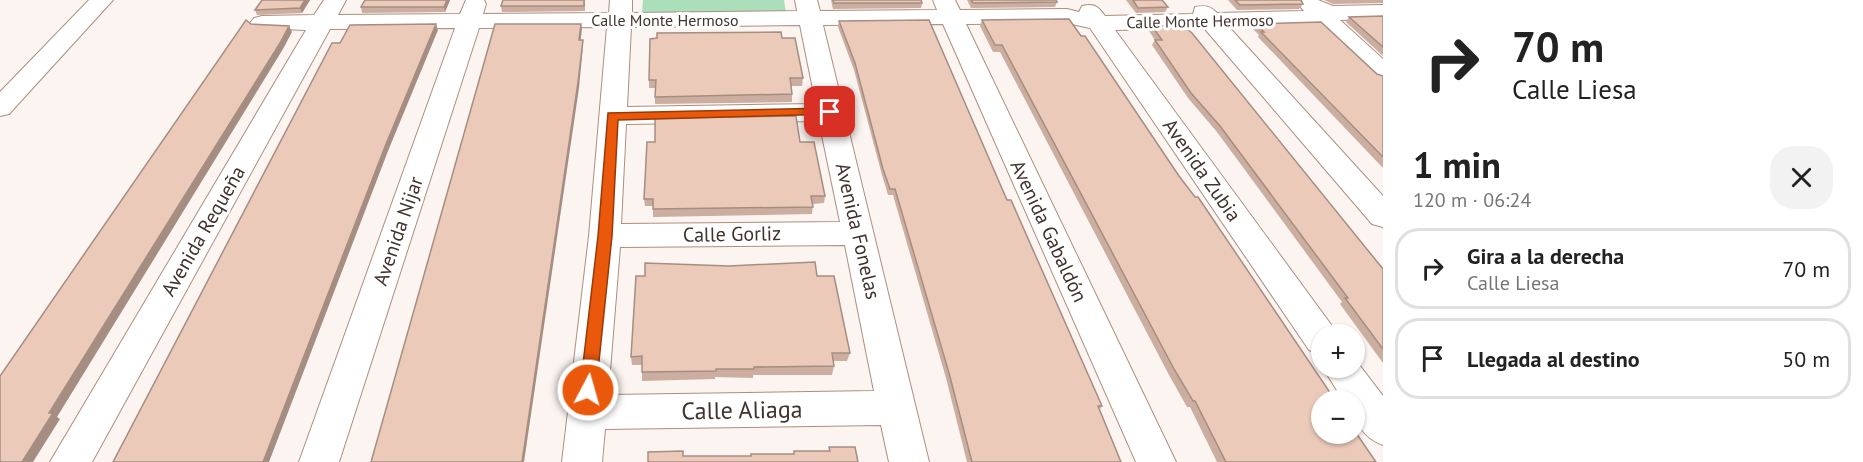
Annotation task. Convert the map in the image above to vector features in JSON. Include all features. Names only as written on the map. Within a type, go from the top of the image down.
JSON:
[{"type":"street","points":[[4,99],[102,0]]},
{"type":"street","name":"Calle Monte Hermoso","points":[[262,23],[329,11],[947,8],[1084,12],[1318,9],[1383,12]]},
{"type":"street","name":"Avenida Gabaldón","points":[[947,8],[1156,462]]},
{"type":"street","name":"Avenida Fonelas","points":[[809,9],[909,462]]},
{"type":"street","points":[[1318,9],[1383,73]]},
{"type":"street","name":"Avenida Nijar","points":[[319,462],[473,10]]},
{"type":"street","points":[[582,462],[605,236],[621,10]]},
{"type":"street","points":[[1201,10],[1383,216]]},
{"type":"street","name":"Avenida Requeña","points":[[70,462],[329,11]]},
{"type":"street","name":"Avenida Zubia","points":[[1084,12],[1311,325]]},
{"type":"street","points":[[613,116],[830,112]]},
{"type":"street","name":"Calle Gorliz","points":[[605,236],[859,233]]},
{"type":"street","points":[[1348,378],[1383,427]]},
{"type":"street","name":"Calle Aliaga","points":[[586,412],[898,408]]},
{"type":"green space","points":[[643,0],[784,0],[786,12],[642,13]]},
{"type":"building","points":[[262,0],[305,0],[300,8],[255,10]]},
{"type":"building","points":[[365,0],[447,0],[444,7],[361,7]]},
{"type":"building","points":[[503,0],[584,0],[584,6],[501,6]]},
{"type":"building","points":[[833,0],[921,0],[922,3],[834,3]]},
{"type":"building","points":[[971,0],[1056,0],[1057,2],[973,3]]},
{"type":"building","points":[[1133,0],[1162,0],[1168,7],[1138,8]]},
{"type":"building","points":[[1235,0],[1301,0],[1303,4],[1240,5]]},
{"type":"building","points":[[1383,16],[1383,47],[1349,17]]},
{"type":"building","points":[[1069,19],[1081,36],[1085,36],[1179,176],[1195,197],[1198,197],[1311,364],[1311,378],[1320,378],[1328,390],[1311,390],[1311,444],[1364,444],[1376,462],[1226,462],[1002,45],[995,45],[982,20]]},
{"type":"building","points":[[246,20],[251,24],[289,26],[49,413],[53,413],[22,462],[0,462],[0,376]]},
{"type":"building","points":[[929,20],[1007,200],[1011,200],[1102,406],[1098,406],[1121,462],[972,462],[949,373],[895,189],[890,189],[883,169],[855,63],[839,21]]},
{"type":"building","points":[[1321,22],[1377,74],[1383,76],[1383,157],[1261,32],[1264,32],[1256,24]]},
{"type":"building","points":[[436,24],[386,144],[263,462],[113,462],[332,43],[340,43],[350,25]]},
{"type":"building","points":[[495,24],[581,24],[579,40],[583,40],[522,462],[371,462]]},
{"type":"building","points":[[1152,26],[1183,26],[1192,33],[1383,269],[1383,349],[1345,298],[1348,298],[1220,126],[1191,93],[1155,40],[1162,40]]},
{"type":"building","points":[[781,32],[782,38],[795,38],[803,78],[790,78],[792,94],[655,97],[656,80],[649,80],[650,39],[657,38],[657,33]]},
{"type":"building","points":[[796,116],[800,142],[814,142],[825,196],[811,196],[813,207],[653,209],[653,199],[644,199],[647,142],[655,142],[655,118]]},
{"type":"building","points":[[815,262],[817,276],[834,276],[850,353],[832,353],[834,366],[642,372],[642,356],[631,357],[636,276],[645,276],[645,263],[729,266]]},
{"type":"building","points":[[829,447],[855,447],[858,462],[648,462],[648,452],[683,451],[683,456],[751,456],[751,454],[794,454],[794,451],[830,451]]},
{"type":"route","points":[[588,390],[605,236],[613,116],[830,112]]}]
